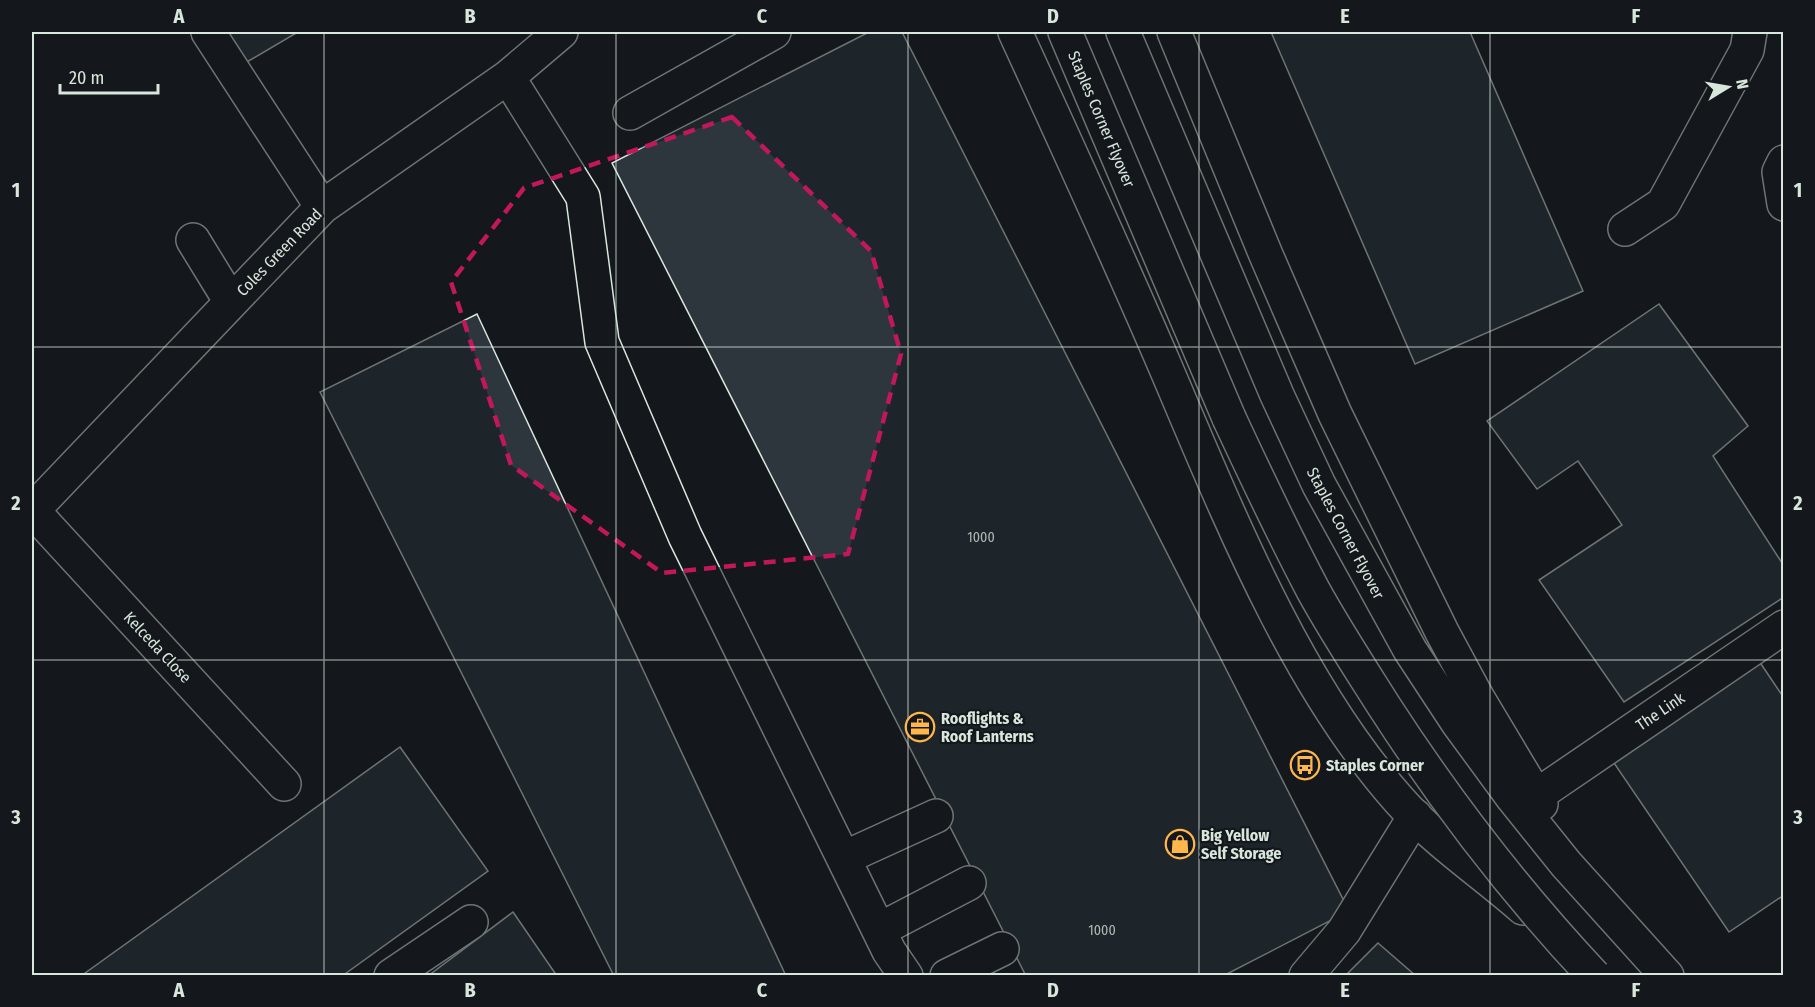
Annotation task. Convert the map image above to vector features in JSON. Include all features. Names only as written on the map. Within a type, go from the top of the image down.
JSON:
[{"type":"main road","points":[[208,32],[322,207]]},
{"type":"main road","name":"Coles Green Road","points":[[32,510],[322,207],[508,77],[561,32]]},
{"type":"main road","points":[[630,113],[774,32]]},
{"type":"main road","points":[[1015,32],[1117,254],[1240,538],[1276,613],[1317,685],[1356,745],[1399,800],[1449,849],[1505,892],[1557,937],[1594,975]]},
{"type":"main road","name":"Staples Corner Flyover","points":[[1065,32],[1229,418],[1271,509],[1315,592],[1407,742],[1468,827],[1523,898],[1594,975]]},
{"type":"main road","name":"Staples Corner Flyover","points":[[1123,32],[1278,395],[1319,485],[1410,650],[1458,723],[1513,798],[1566,864],[1667,975]]},
{"type":"main road","points":[[1174,32],[1335,414],[1442,632],[1477,697],[1536,796],[1609,899],[1646,945],[1676,975]]},
{"type":"main road","points":[[1625,228],[1663,204],[1747,50],[1750,32]]},
{"type":"main road","points":[[508,77],[583,197],[602,342],[685,536],[889,951],[906,975]]},
{"type":"main road","points":[[1784,162],[1779,172],[1784,204]]},
{"type":"main road","points":[[193,240],[231,302]]},
{"type":"main road","name":"Kelceda Close","points":[[32,510],[284,784]]},
{"type":"main road","name":"The Link","points":[[1536,796],[1784,627]]},
{"type":"main road","points":[[844,858],[936,816]]},
{"type":"main road","points":[[1306,975],[1344,931],[1415,816]]},
{"type":"main road","points":[[879,930],[969,883]]},
{"type":"main road","points":[[391,975],[471,922]]},
{"type":"main road","points":[[948,975],[1002,949]]},
{"type":"highlighted area","points":[[732,117],[871,251],[901,354],[848,554],[662,573],[511,465],[451,282],[524,188]]},
{"type":"building","points":[[228,32],[298,32],[247,62]]},
{"type":"building","points":[[869,32],[902,32],[1349,911],[1223,976],[1026,976],[612,163]]},
{"type":"building","points":[[1271,32],[1470,32],[1583,291],[1415,364]]},
{"type":"building","points":[[1659,304],[1748,426],[1713,456],[1784,566],[1784,597],[1624,702],[1539,580],[1622,525],[1578,461],[1537,489],[1487,421]]},
{"type":"building","points":[[477,314],[786,976],[614,976],[320,392]]},
{"type":"building","points":[[1759,661],[1784,698],[1784,895],[1729,932],[1612,760]]},
{"type":"building","points":[[400,747],[488,871],[342,976],[81,976]]},
{"type":"building","points":[[513,912],[557,976],[428,976]]},
{"type":"building","points":[[1378,943],[1416,976],[1345,976]]},
{"type":"place","name":"Rooflights & Roof Lanterns","points":[[920,727]]},
{"type":"place","name":"Staples Corner","points":[[1305,765]]},
{"type":"place","name":"Big Yellow Self Storage","points":[[1180,844]]}]
